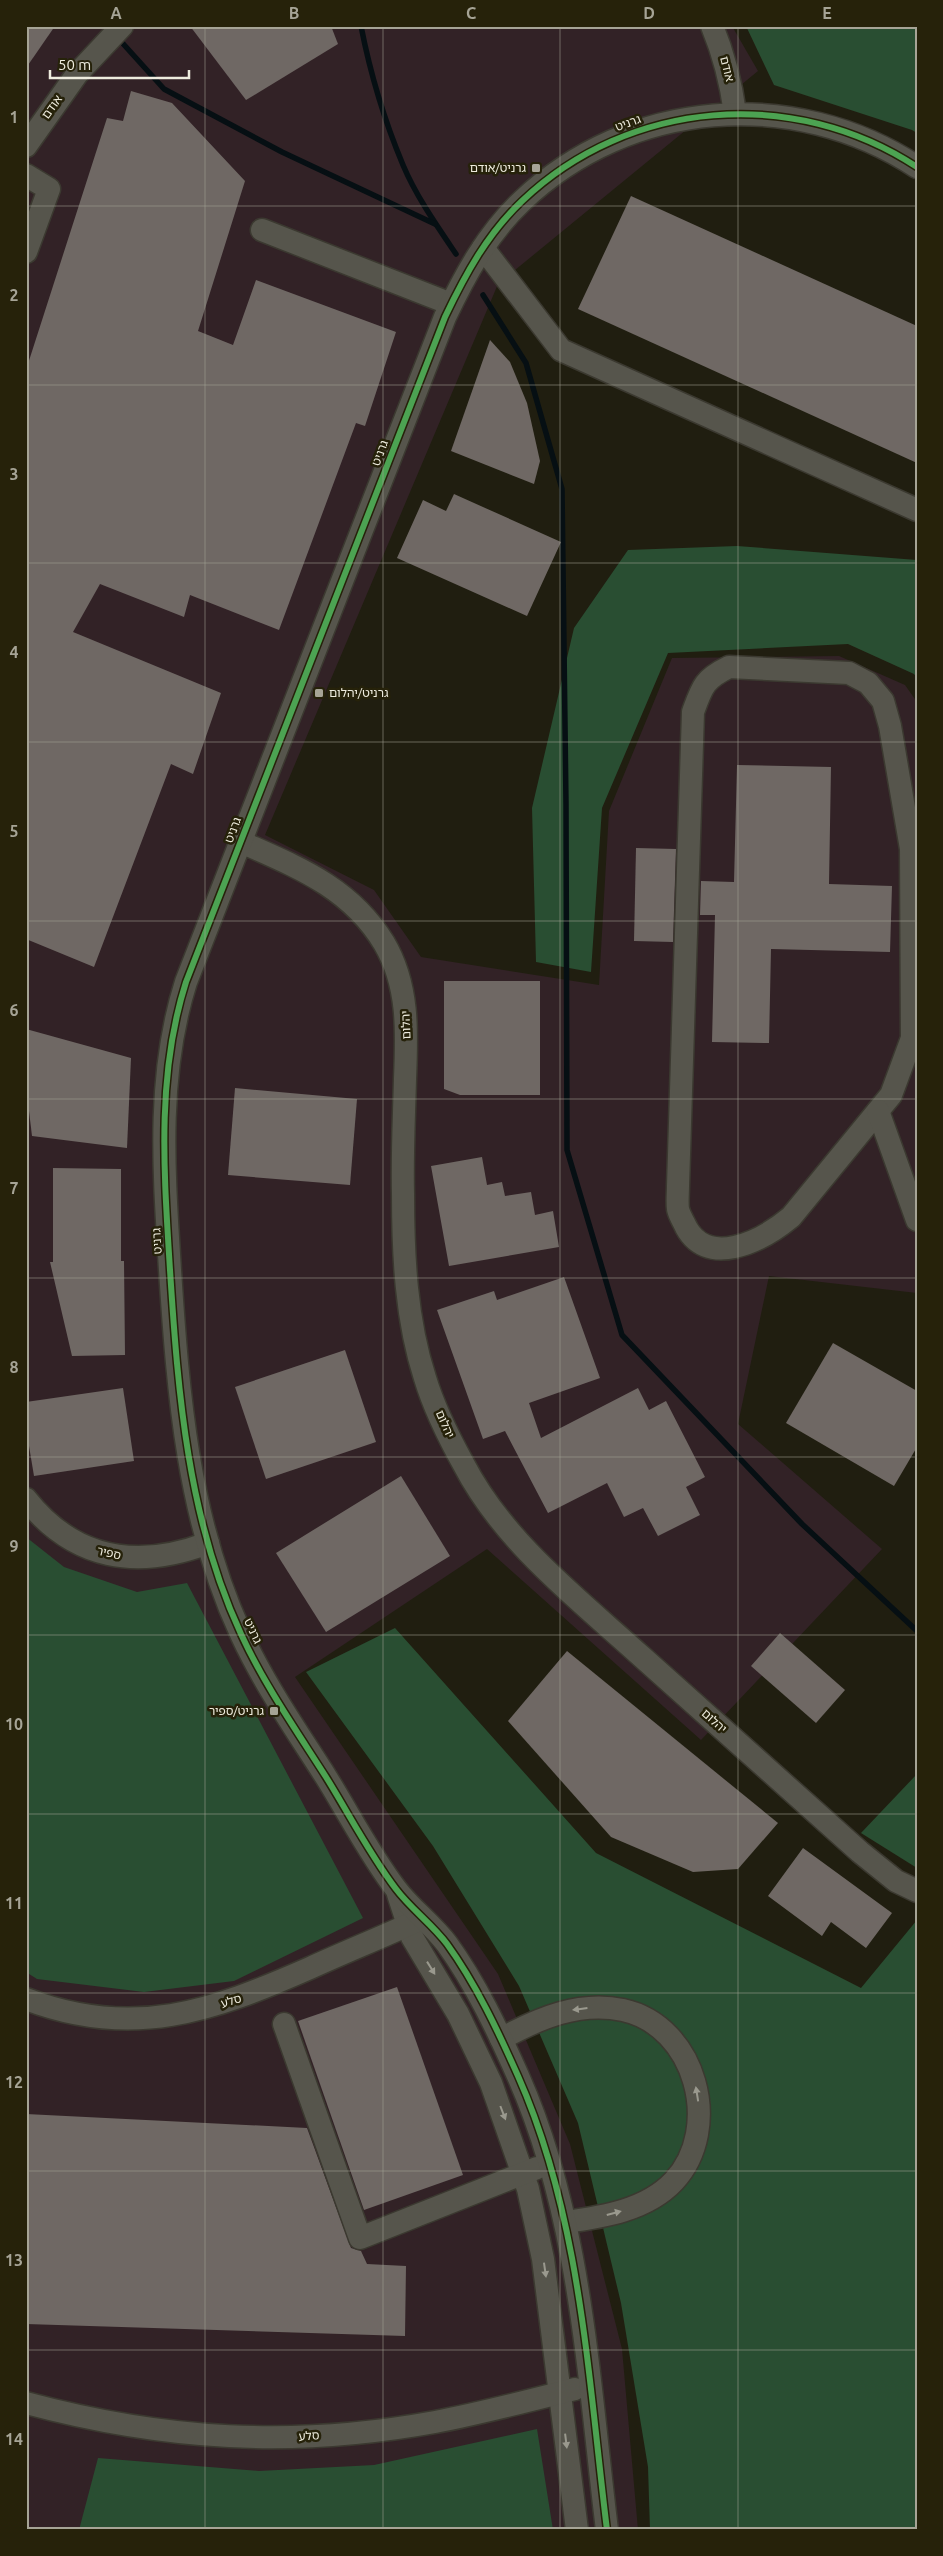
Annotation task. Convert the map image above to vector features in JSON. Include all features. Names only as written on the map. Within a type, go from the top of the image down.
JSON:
[{"type":"street","name":"אודם","points":[[26,146],[77,74],[122,26]]},
{"type":"street","name":"אודם","points":[[712,26],[722,49],[730,80],[735,113]]},
{"type":"street","name":"גרניט","points":[[416,1921],[256,1664],[227,1602],[208,1543],[188,1456],[177,1372],[164,1164],[164,1106],[172,1033],[180,999],[451,304],[483,248],[521,202],[548,179],[578,158],[612,141],[649,128],[690,118],[735,113],[780,116],[826,125],[873,142],[917,167]]},
{"type":"street","points":[[26,175],[49,190],[26,252]]},
{"type":"street","points":[[262,230],[451,304]]},
{"type":"street","points":[[483,248],[561,350],[917,510]]},
{"type":"street","points":[[729,667],[849,673],[868,683],[883,701],[907,776],[911,849],[912,1038],[891,1095],[791,1217],[774,1231],[750,1243],[724,1249],[707,1247],[690,1235],[678,1210],[693,712],[702,686],[712,675],[729,667]]},
{"type":"street","name":"יהלום","points":[[241,842],[313,874],[339,892],[360,911],[383,942],[398,971],[405,1001],[407,1030],[403,1195],[408,1282],[414,1334],[425,1379],[444,1425],[469,1475],[504,1524],[546,1570],[860,1852],[896,1881],[917,1891]]},
{"type":"street","points":[[878,1110],[917,1220]]},
{"type":"street","name":"ספיר","points":[[26,1499],[56,1530],[76,1543],[98,1552],[120,1557],[142,1558],[186,1551],[208,1543]]},
{"type":"street","points":[[416,1921],[449,1947],[501,2039],[534,2116],[550,2163],[566,2222],[573,2257],[607,2530]]},
{"type":"street","points":[[416,1921],[505,2118],[524,2175],[543,2259],[577,2530]]},
{"type":"street","name":"סלע","points":[[26,1999],[61,2010],[118,2018],[179,2014],[247,1995],[416,1921]]},
{"type":"street","points":[[501,2039],[527,2025],[561,2013],[602,2008],[624,2011],[645,2018],[664,2030],[679,2047],[691,2068],[698,2094],[699,2122],[694,2146],[686,2166],[658,2194],[623,2210],[566,2222]]},
{"type":"street","points":[[284,2024],[360,2238],[524,2175],[550,2163]]},
{"type":"street","name":"סלע","points":[[26,2403],[86,2419],[152,2430],[219,2437],[288,2437],[360,2432],[433,2422],[509,2407],[589,2386]]},
{"type":"shaded area","points":[[26,26],[732,26],[758,71],[498,284],[265,835],[374,890],[421,957],[599,985],[609,811],[672,658],[839,656],[905,685],[917,702],[917,1293],[769,1276],[738,1424],[882,1549],[701,1740],[487,1549],[295,1677],[498,1974],[570,2144],[622,2349],[638,2530],[26,2530]]},
{"type":"green space","points":[[746,26],[917,26],[917,133],[774,85]]},
{"type":"green space","points":[[737,546],[917,560],[917,678],[914,674],[848,644],[668,653],[602,808],[591,972],[536,962],[532,808],[574,628],[628,550]]},
{"type":"green space","points":[[26,1537],[64,1567],[137,1592],[187,1583],[363,1918],[234,1981],[144,1992],[37,1979],[26,1972]]},
{"type":"green space","points":[[395,1628],[596,1853],[861,1988],[917,1920],[917,2530],[650,2530],[648,2467],[621,2303],[578,2123],[519,1986],[433,1846],[306,1672]]},
{"type":"green space","points":[[917,1774],[917,1868],[861,1833]]},
{"type":"green space","points":[[537,2429],[553,2530],[79,2530],[98,2458],[259,2471],[374,2465]]},
{"type":"building","points":[[26,26],[55,26],[26,68]]},
{"type":"building","points":[[190,26],[331,26],[338,44],[246,100]]},
{"type":"building","points":[[131,91],[172,103],[245,181],[198,331],[233,345],[256,280],[396,332],[365,426],[356,423],[279,630],[190,595],[184,617],[100,584],[73,632],[221,693],[193,774],[171,764],[94,967],[26,939],[26,370],[107,118],[123,121]]},
{"type":"building","points":[[631,196],[917,326],[917,463],[578,309]]},
{"type":"building","points":[[490,340],[510,362],[527,403],[540,461],[534,484],[451,451]]},
{"type":"building","points":[[454,494],[561,542],[527,616],[397,558],[423,500],[446,511]]},
{"type":"building","points":[[737,765],[831,767],[829,884],[892,886],[890,952],[771,949],[769,1043],[712,1042],[715,915],[700,915],[701,881],[734,882]]},
{"type":"building","points":[[636,848],[676,849],[673,942],[634,941]]},
{"type":"building","points":[[444,981],[540,981],[540,1095],[460,1095],[444,1089]]},
{"type":"building","points":[[26,1029],[131,1058],[127,1148],[32,1136],[26,1086]]},
{"type":"building","points":[[235,1088],[357,1099],[350,1185],[228,1175]]},
{"type":"building","points":[[482,1157],[487,1185],[502,1182],[505,1196],[531,1192],[535,1215],[553,1211],[559,1247],[449,1266],[431,1166]]},
{"type":"building","points":[[53,1168],[121,1169],[121,1261],[124,1261],[125,1355],[72,1356],[50,1262],[53,1262]]},
{"type":"building","points":[[564,1277],[600,1378],[529,1403],[541,1438],[638,1388],[649,1410],[666,1401],[705,1477],[686,1487],[700,1515],[658,1536],[643,1508],[624,1517],[607,1483],[548,1513],[505,1431],[483,1439],[437,1310],[494,1291],[497,1300]]},
{"type":"building","points":[[833,1343],[917,1391],[917,1447],[894,1486],[786,1423]]},
{"type":"building","points":[[345,1350],[376,1442],[266,1479],[235,1387]]},
{"type":"building","points":[[123,1388],[134,1461],[34,1476],[26,1428],[26,1402]]},
{"type":"building","points":[[401,1476],[450,1556],[326,1632],[276,1553]]},
{"type":"building","points":[[780,1633],[845,1690],[816,1723],[751,1666]]},
{"type":"building","points":[[567,1651],[778,1823],[738,1869],[693,1872],[611,1837],[508,1721]]},
{"type":"building","points":[[803,1848],[892,1913],[866,1948],[831,1922],[822,1936],[768,1896]]},
{"type":"building","points":[[397,1987],[463,2175],[364,2210],[298,2021]]},
{"type":"building","points":[[26,2114],[307,2128],[351,2248],[361,2251],[367,2264],[406,2266],[405,2336],[26,2324]]},
{"type":"waterway","points":[[361,26],[379,97],[403,165],[420,199],[456,254]]},
{"type":"waterway","points":[[117,37],[164,89],[282,152],[435,224]]},
{"type":"waterway","points":[[483,295],[526,363],[562,489],[566,804],[567,1150],[622,1335],[802,1524],[917,1631]]},
{"type":"cycle path","points":[[607,2530],[587,2357],[569,2242],[556,2185],[539,2130],[518,2076],[486,2008],[458,1959],[441,1937],[402,1896],[386,1876],[270,1689],[241,1634],[223,1591],[209,1546],[197,1501],[189,1456],[182,1410],[173,1317],[164,1125],[170,1053],[176,1017],[186,982],[445,317],[469,271],[498,227],[522,201],[565,167],[612,141],[662,124],[714,115],[766,115],[818,124],[869,141],[917,167]]},
{"type":"place","name":"גרניט/אודם","points":[[536,168]]},
{"type":"place","name":"גרניט/יהלום","points":[[319,693]]},
{"type":"place","name":"גרניט/ספיר","points":[[274,1711]]}]
